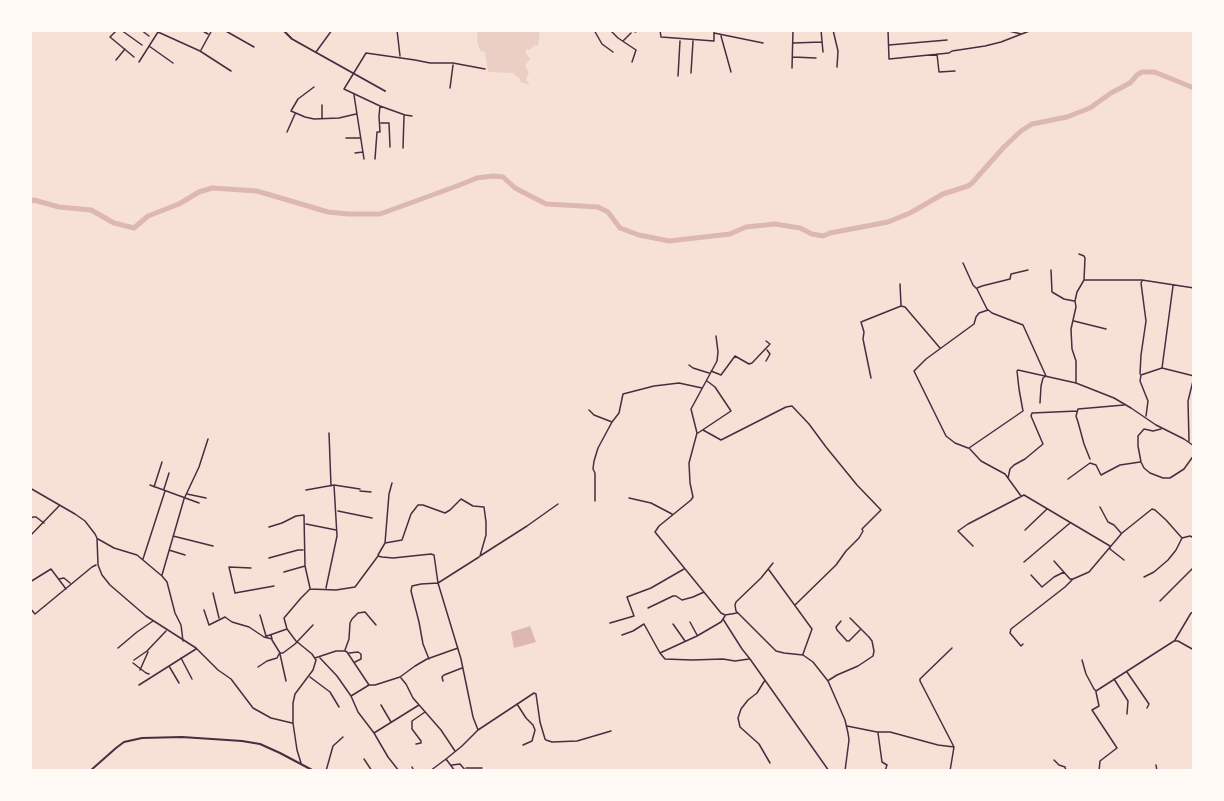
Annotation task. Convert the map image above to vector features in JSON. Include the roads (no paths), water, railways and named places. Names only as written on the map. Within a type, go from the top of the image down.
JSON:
[{"type":"main road","points":[[283,30],[292,39],[385,91]]},
{"type":"main road","points":[[90,771],[124,742],[142,738],[182,737],[260,744],[314,771]]},
{"type":"street","points":[[117,30],[110,37],[134,57]]},
{"type":"street","points":[[121,30],[142,45]]},
{"type":"street","points":[[141,30],[149,36]]},
{"type":"street","points":[[201,30],[209,35]]},
{"type":"street","points":[[200,51],[212,30]]},
{"type":"street","points":[[224,30],[254,47]]},
{"type":"street","points":[[316,52],[332,30]]},
{"type":"street","points":[[397,30],[400,58]]},
{"type":"street","points":[[594,30],[602,44],[613,52]]},
{"type":"street","points":[[610,30],[636,50],[632,62]]},
{"type":"street","points":[[635,32],[640,30]]},
{"type":"street","points":[[660,30],[661,37],[714,41],[714,32],[763,44]]},
{"type":"street","points":[[821,30],[823,52]]},
{"type":"street","points":[[833,30],[838,51],[837,67]]},
{"type":"street","points":[[888,30],[889,59],[949,53],[985,46],[1032,30]]},
{"type":"street","points":[[1005,30],[1022,34]]},
{"type":"street","points":[[776,31],[793,31],[792,68]]},
{"type":"street","points":[[139,62],[158,32],[200,51],[231,71]]},
{"type":"street","points":[[623,41],[630,33]]},
{"type":"street","points":[[721,35],[731,72]]},
{"type":"street","points":[[678,76],[680,39]]},
{"type":"street","points":[[692,73],[693,40]]},
{"type":"street","points":[[889,45],[947,40]]},
{"type":"street","points":[[793,43],[822,42]]},
{"type":"street","points":[[148,45],[172,63]]},
{"type":"street","points":[[116,60],[125,49]]},
{"type":"street","points":[[412,116],[380,106],[344,89],[366,53],[486,69]]},
{"type":"street","points":[[937,54],[939,72],[955,71]]},
{"type":"street","points":[[792,57],[816,57]]},
{"type":"street","points":[[450,88],[453,63]]},
{"type":"street","points":[[314,87],[298,99],[291,111],[305,117],[322,118],[339,118],[356,114]]},
{"type":"street","points":[[353,94],[364,159]]},
{"type":"street","points":[[322,105],[322,118]]},
{"type":"street","points":[[375,159],[377,132],[380,132],[380,106]]},
{"type":"street","points":[[287,132],[295,113]]},
{"type":"street","points":[[403,148],[405,115]]},
{"type":"street","points":[[380,123],[389,123],[390,147]]},
{"type":"street","points":[[346,138],[360,138]]},
{"type":"street","points":[[355,153],[363,152]]},
{"type":"street","points":[[1076,383],[1077,362],[1072,349],[1071,329],[1077,292],[1084,280],[1086,258],[1079,254]]},
{"type":"street","points":[[963,263],[988,310],[1023,325],[1046,375]]},
{"type":"street","points":[[977,289],[1010,279],[1011,274],[1028,270]]},
{"type":"street","points":[[1052,270],[1052,292],[1064,299],[1075,301]]},
{"type":"street","points":[[1084,280],[1143,280],[1194,288]]},
{"type":"street","points":[[1143,280],[1141,283],[1146,321],[1140,381],[1148,401],[1145,417]]},
{"type":"street","points":[[900,284],[901,306],[917,320],[941,348]]},
{"type":"street","points":[[1162,368],[1174,284]]},
{"type":"street","points":[[871,378],[861,322],[901,306]]},
{"type":"street","points":[[988,310],[979,313],[974,324],[926,359],[914,371],[946,436],[969,448],[981,461],[1002,471],[1021,496]]},
{"type":"street","points":[[1073,320],[1106,329]]},
{"type":"street","points":[[716,336],[717,361],[692,409],[697,433],[689,464],[693,497],[655,532],[721,614],[737,613]]},
{"type":"street","points":[[689,365],[721,375],[735,356],[749,364],[752,363],[770,345],[766,341]]},
{"type":"street","points":[[766,349],[770,354],[766,361]]},
{"type":"street","points":[[1140,376],[1162,368],[1194,376],[1188,401],[1189,442]]},
{"type":"street","points":[[969,448],[1023,411],[1017,370],[1076,383],[1113,398],[1194,446]]},
{"type":"street","points":[[1040,403],[1041,386],[1046,375]]},
{"type":"street","points":[[697,433],[731,411],[715,387],[706,380]]},
{"type":"street","points":[[595,501],[594,461],[598,448],[619,413],[623,394],[654,386],[679,383],[703,388]]},
{"type":"street","points":[[1008,478],[1010,469],[1014,465],[1043,444],[1031,416],[1032,413],[1077,411],[1102,406],[1125,405]]},
{"type":"street","points":[[703,430],[721,440],[792,406],[857,485],[881,510],[862,529],[859,538],[836,566],[795,605]]},
{"type":"street","points":[[588,410],[612,422]]},
{"type":"street","points":[[1077,411],[1076,416],[1083,444],[1090,459]]},
{"type":"street","points":[[1162,429],[1144,429],[1139,434],[1138,446],[1141,462],[1150,473],[1170,478],[1184,469],[1194,455]]},
{"type":"street","points":[[326,589],[337,530],[329,433]]},
{"type":"street","points":[[162,576],[184,499],[199,467],[208,439]]},
{"type":"street","points":[[154,487],[162,462]]},
{"type":"street","points":[[1068,479],[1090,463],[1096,465],[1101,475],[1120,465],[1141,462]]},
{"type":"street","points":[[143,560],[169,473]]},
{"type":"street","points":[[301,764],[293,723],[293,703],[295,694],[315,665],[315,658],[296,642],[287,629],[284,618],[310,589],[336,590],[355,587],[385,543],[392,483]]},
{"type":"street","points":[[150,485],[199,503]]},
{"type":"street","points":[[306,490],[333,485],[371,492]]},
{"type":"street","points":[[30,488],[85,521],[97,538],[98,565],[110,585],[154,621],[196,648],[218,670],[231,679],[253,708],[271,718],[293,723]]},
{"type":"street","points":[[187,494],[206,498]]},
{"type":"street","points":[[973,546],[958,531],[1021,496],[1026,496],[1110,546],[1110,549],[1124,560]]},
{"type":"street","points":[[629,498],[651,503],[673,514]]},
{"type":"street","points":[[385,543],[402,540],[416,506],[423,505],[445,513],[461,500],[472,506],[484,507],[486,535],[480,556]]},
{"type":"street","points":[[429,659],[423,644],[411,588],[413,585],[438,583],[528,526],[558,504]]},
{"type":"street","points":[[31,536],[60,506]]},
{"type":"street","points":[[1100,507],[1108,522],[1122,533]]},
{"type":"street","points":[[1025,530],[1047,508]]},
{"type":"street","points":[[1023,644],[1021,646],[1010,633],[1011,629],[1073,579],[1092,570],[1122,533],[1150,510],[1153,509],[1166,520],[1182,538]]},
{"type":"street","points":[[336,511],[372,518]]},
{"type":"street","points":[[269,527],[304,515],[305,566],[310,589]]},
{"type":"street","points":[[30,519],[36,517],[44,523]]},
{"type":"street","points":[[1024,562],[1071,522]]},
{"type":"street","points":[[305,523],[337,530]]},
{"type":"street","points":[[30,532],[31,536]]},
{"type":"street","points":[[174,536],[213,546]]},
{"type":"street","points":[[1144,577],[1168,560],[1182,538],[1190,536],[1194,538]]},
{"type":"street","points":[[97,538],[114,548],[137,555],[162,576],[167,582],[175,613],[181,625],[183,641]]},
{"type":"street","points":[[169,550],[185,555]]},
{"type":"street","points":[[269,558],[304,550]]},
{"type":"street","points":[[378,556],[393,558],[433,554],[438,583],[458,648],[478,730]]},
{"type":"street","points":[[1054,561],[1070,579],[1073,579]]},
{"type":"street","points":[[773,562],[769,569],[736,602],[735,609],[776,651],[803,655],[813,662],[828,681],[846,726],[849,740],[844,771]]},
{"type":"street","points":[[30,608],[36,614],[92,567],[98,565]]},
{"type":"street","points":[[284,572],[305,566]]},
{"type":"street","points":[[251,568],[229,567],[235,593],[274,586]]},
{"type":"street","points":[[1160,602],[1194,567]]},
{"type":"street","points":[[30,582],[51,569],[66,589]]},
{"type":"street","points":[[610,623],[634,616],[627,597],[651,588],[685,569]]},
{"type":"street","points":[[769,569],[812,629],[803,655]]},
{"type":"street","points":[[1031,575],[1042,587],[1064,571]]},
{"type":"street","points":[[59,579],[64,578],[72,584]]},
{"type":"street","points":[[648,608],[673,596],[682,600],[704,592]]},
{"type":"street","points":[[213,593],[219,620]]},
{"type":"street","points":[[204,610],[209,625],[225,617],[272,639]]},
{"type":"street","points":[[345,651],[352,618],[358,613],[365,612],[376,625]]},
{"type":"street","points":[[1096,691],[1174,641],[1191,613],[1194,612]]},
{"type":"street","points":[[260,615],[266,636]]},
{"type":"street","points":[[660,653],[718,624],[725,615]]},
{"type":"street","points":[[828,681],[873,656],[872,641],[850,618]]},
{"type":"street","points":[[723,619],[829,771]]},
{"type":"street","points":[[118,648],[154,621]]},
{"type":"street","points":[[841,621],[836,627],[847,640],[861,629]]},
{"type":"street","points":[[690,622],[697,636]]},
{"type":"street","points":[[622,634],[644,624],[664,659],[735,661],[750,659]]},
{"type":"street","points":[[673,624],[685,642]]},
{"type":"street","points":[[258,667],[277,658],[312,625]]},
{"type":"street","points":[[266,636],[287,629]]},
{"type":"street","points":[[149,674],[140,670],[134,662],[167,630]]},
{"type":"street","points":[[271,635],[280,653],[286,681]]},
{"type":"street","points":[[1174,641],[1194,650]]},
{"type":"street","points":[[140,670],[149,648]]},
{"type":"street","points":[[139,686],[196,648]]},
{"type":"street","points":[[351,696],[369,685],[375,686],[400,677],[429,659],[458,648]]},
{"type":"street","points":[[950,771],[954,747],[920,679],[952,648]]},
{"type":"street","points":[[315,658],[336,651],[345,651],[369,685]]},
{"type":"street","points":[[348,653],[361,654],[361,659],[354,663]]},
{"type":"street","points":[[320,657],[351,696],[358,712],[399,771]]},
{"type":"street","points":[[181,658],[192,679]]},
{"type":"street","points":[[1082,660],[1086,674],[1096,691],[1099,706],[1092,710],[1117,748],[1100,761],[1099,771]]},
{"type":"street","points":[[169,665],[178,683]]},
{"type":"street","points":[[442,681],[444,675],[463,668]]},
{"type":"street","points":[[1127,671],[1149,704],[1147,708]]},
{"type":"street","points":[[309,676],[330,693],[339,707]]},
{"type":"street","points":[[400,677],[413,698],[441,730],[455,752]]},
{"type":"street","points":[[1114,679],[1128,700],[1127,714]]},
{"type":"street","points":[[765,680],[757,693],[741,709],[738,718],[740,727],[759,744],[770,763]]},
{"type":"street","points":[[430,771],[478,730],[534,693],[545,738],[552,742],[577,741],[611,731]]},
{"type":"street","points":[[517,703],[535,730],[532,741],[523,745]]},
{"type":"street","points":[[381,705],[391,722]]},
{"type":"street","points":[[374,733],[420,705]]},
{"type":"street","points":[[416,744],[421,741],[412,729],[412,721],[426,712]]},
{"type":"street","points":[[846,726],[890,732],[954,747]]},
{"type":"street","points":[[878,732],[882,762],[887,765],[885,771]]},
{"type":"street","points":[[326,771],[333,746],[344,737]]},
{"type":"street","points":[[364,759],[372,771]]},
{"type":"street","points":[[446,759],[455,771]]},
{"type":"street","points":[[1054,760],[1065,767],[1066,771]]},
{"type":"street","points":[[451,765],[460,764],[465,770],[482,768]]},
{"type":"street","points":[[1156,765],[1157,771]]},
{"type":"street","points":[[412,768],[415,771]]},
{"type":"waterway","points":[[30,202],[34,200],[59,207],[91,210],[114,223],[134,228],[148,216],[212,188],[257,191],[328,212],[380,214],[477,178],[493,176],[503,177],[515,188],[546,204],[598,207],[608,212],[620,228],[639,235],[669,241],[730,234],[746,227],[775,224],[800,228],[823,236],[888,222],[910,213],[943,194],[968,186],[1021,131],[1032,124],[1067,117],[1090,108],[1130,83],[1142,72],[1154,72],[1194,88]]}]
